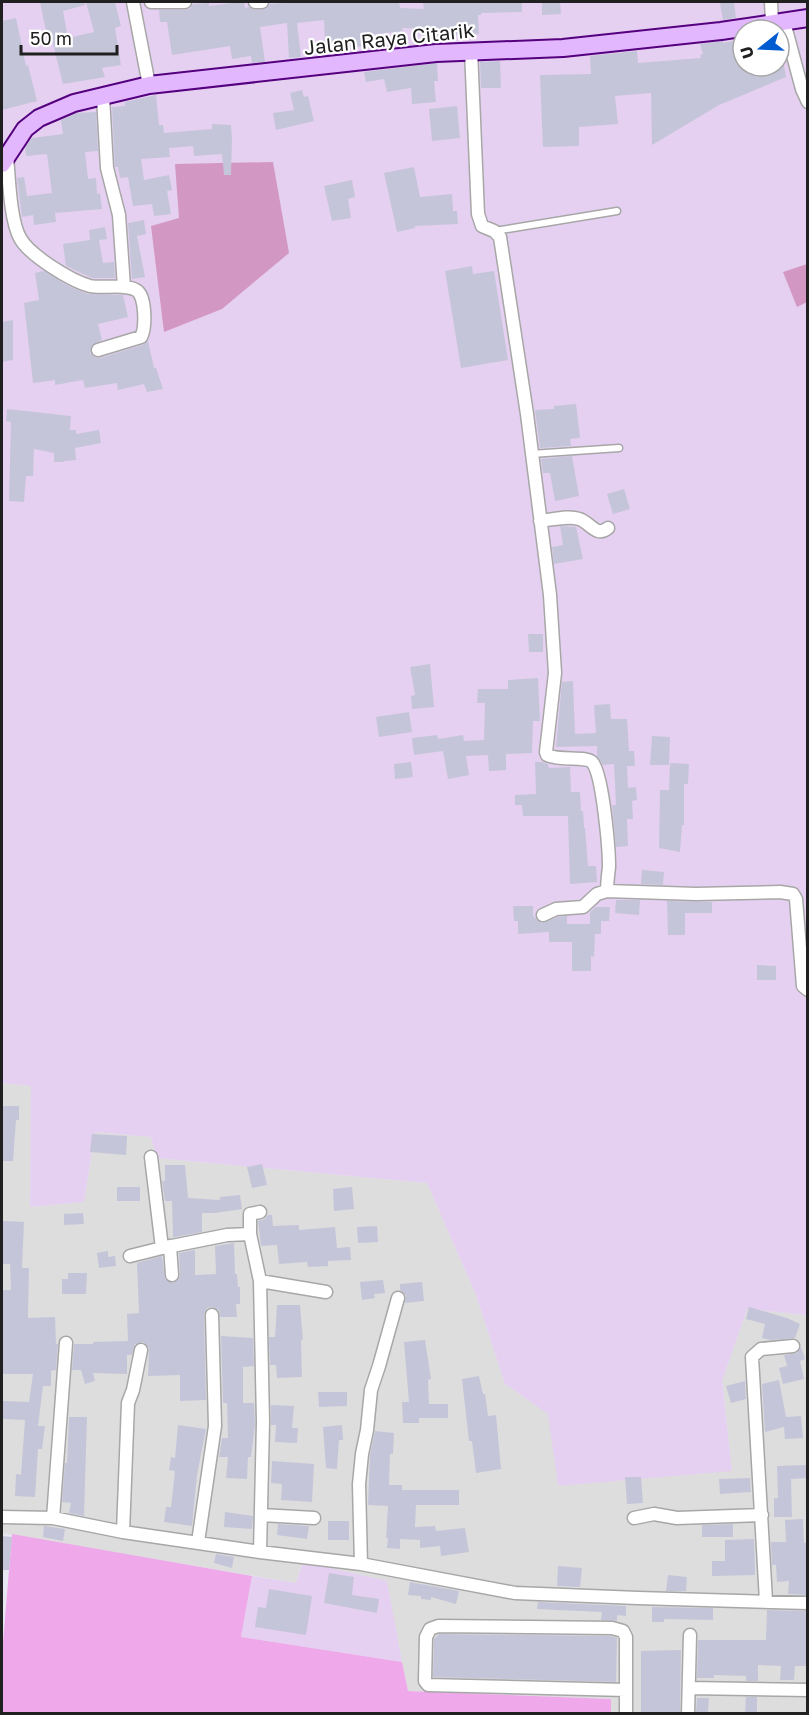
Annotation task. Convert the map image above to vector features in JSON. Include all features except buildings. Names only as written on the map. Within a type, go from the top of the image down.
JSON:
[{"type":"street","points":[[133,2],[149,85]]},
{"type":"street","points":[[151,2],[185,2]]},
{"type":"street","points":[[255,2],[262,2]]},
{"type":"street","points":[[771,2],[776,18]]},
{"type":"street","name":"Jalan Raya Citarik","points":[[791,21],[807,18]]},
{"type":"street","name":"Jalan Raya Citarik","points":[[4,160],[25,129],[39,118],[74,104],[149,85],[471,50],[563,48],[731,30]]},
{"type":"street","points":[[471,50],[478,214],[483,226],[501,237],[550,595],[555,673],[546,752],[555,758],[587,759],[594,764],[604,809],[609,867],[607,891]]},
{"type":"street","points":[[791,59],[807,102]]},
{"type":"street","points":[[104,97],[107,168],[119,215],[124,287]]},
{"type":"street","points":[[4,160],[14,218],[20,237],[37,258],[89,286],[124,287],[136,290],[140,294],[145,322],[141,337],[98,350]]},
{"type":"street","points":[[540,521],[576,518],[583,520],[599,532],[608,528]]},
{"type":"street","points":[[543,915],[556,909],[583,907],[597,894],[607,891],[793,894],[796,899],[801,976],[803,986],[807,990]]},
{"type":"street","points":[[151,1157],[172,1275]]},
{"type":"street","points":[[260,1212],[250,1214],[250,1234],[260,1281],[263,1422],[260,1552]]},
{"type":"street","points":[[130,1256],[227,1235],[250,1234]]},
{"type":"street","points":[[260,1281],[326,1292]]},
{"type":"street","points":[[361,1564],[359,1484],[362,1454],[371,1390],[398,1298]]},
{"type":"street","points":[[198,1542],[215,1426],[212,1315]]},
{"type":"street","points":[[53,1518],[66,1343]]},
{"type":"street","points":[[766,1601],[752,1357],[760,1349],[793,1346]]},
{"type":"street","points":[[123,1532],[128,1403],[141,1350]]},
{"type":"street","points":[[2,1511],[2,1517],[53,1518],[123,1532],[361,1564],[515,1593],[807,1603]]},
{"type":"street","points":[[634,1518],[654,1514],[677,1518],[762,1515]]},
{"type":"street","points":[[261,1515],[314,1518]]},
{"type":"street","points":[[626,1690],[428,1685],[425,1679],[426,1637],[435,1626],[612,1628],[622,1631],[626,1637],[626,1690],[626,1713]]},
{"type":"street","points":[[688,1713],[690,1635]]},
{"type":"street","points":[[688,1688],[807,1690]]},
{"type":"lane","points":[[494,231],[617,211]]},
{"type":"lane","points":[[531,454],[619,448]]},
{"type":"shaded area","points":[[2,2],[807,2],[807,1315],[747,1309],[722,1381],[732,1471],[558,1486],[548,1414],[505,1384],[476,1295],[427,1183],[157,1158],[151,1137],[95,1132],[84,1202],[30,1207],[31,1086],[2,1083]]},
{"type":"shaded area","points":[[273,162],[289,253],[222,309],[164,332],[151,226],[179,218],[175,164]]},
{"type":"shaded area","points":[[807,264],[807,302],[797,307],[783,272]]},
{"type":"shaded area","points":[[2,1083],[32,1086],[30,1207],[84,1202],[95,1132],[151,1137],[157,1158],[427,1183],[476,1295],[505,1384],[548,1413],[732,1471],[722,1381],[747,1309],[807,1315],[807,1713],[611,1713],[611,1699],[408,1691],[386,1581],[302,1563],[296,1583],[2,1533]]},
{"type":"shaded area","points":[[12,1534],[252,1576],[241,1637],[402,1662],[408,1691],[611,1699],[611,1714],[2,1714],[2,1655]]},
{"type":"shaded area","points":[[303,1562],[387,1581],[402,1662],[241,1637],[252,1576],[296,1583]]}]
